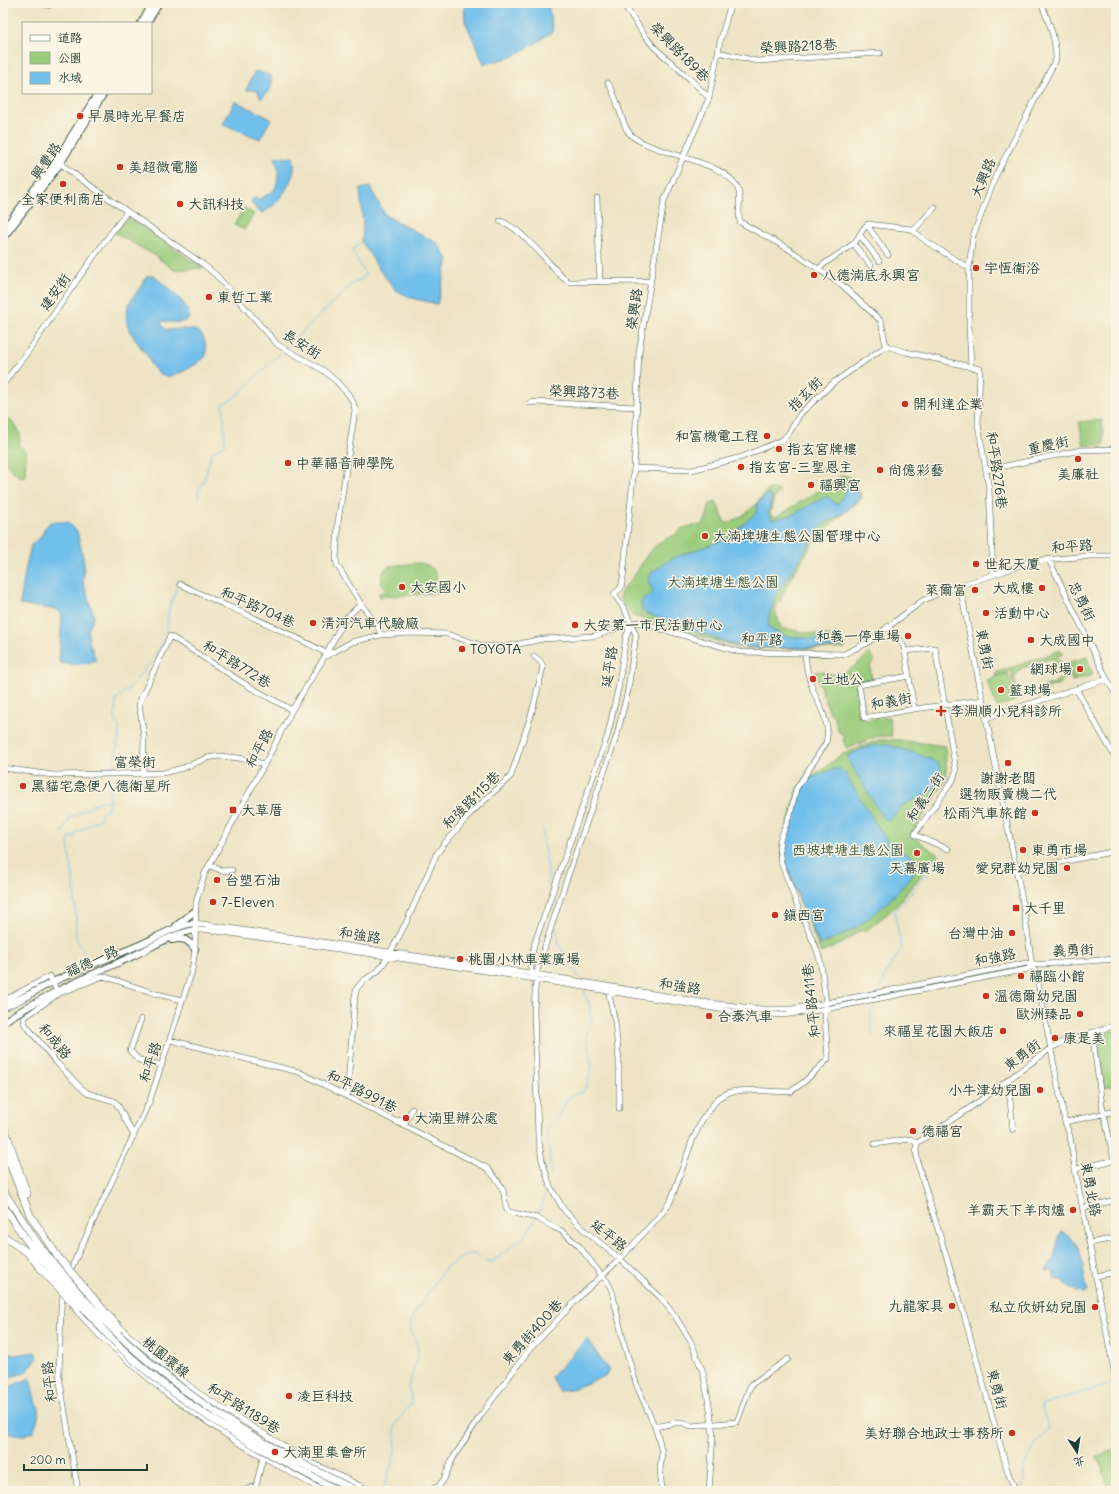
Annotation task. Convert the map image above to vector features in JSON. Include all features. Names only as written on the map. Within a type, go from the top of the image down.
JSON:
[{"type":"highway","points":[[3,1007],[29,995]]},
{"type":"highway","points":[[3,1124],[29,1201],[45,1238]]},
{"type":"highway","points":[[3,1146],[30,1215],[45,1238],[58,1257],[142,1356]]},
{"type":"highway","name":"桃園環線","points":[[3,1191],[38,1244],[48,1267],[85,1300],[142,1356],[221,1416],[304,1464],[357,1491]]},
{"type":"highway","name":"桃園環線","points":[[3,1206],[30,1245],[48,1267],[66,1296],[111,1338],[172,1391],[216,1422],[266,1452],[339,1491]]},
{"type":"highway","points":[[3,1236],[48,1267]]},
{"type":"highway","points":[[3,1240],[48,1267]]},
{"type":"main road","points":[[142,22],[153,3]]},
{"type":"main road","points":[[148,22],[159,3]]},
{"type":"main road","name":"興豐路","points":[[3,230],[58,162],[97,94]]},
{"type":"main road","name":"興豐路","points":[[3,238],[58,162],[103,94]]},
{"type":"main road","points":[[173,929],[195,911]]},
{"type":"main road","name":"福德一路","points":[[3,1011],[53,982],[173,929],[195,923]]},
{"type":"main road","name":"福德一路","points":[[4,1022],[58,992],[169,938],[195,930]]},
{"type":"main road","points":[[145,951],[180,938],[189,941],[195,949]]},
{"type":"street","points":[[38,3],[48,6],[55,3]]},
{"type":"street","name":"榮興路189巷","points":[[623,3],[644,36],[709,98]]},
{"type":"street","name":"榮興路","points":[[631,623],[625,610],[614,594],[621,588],[623,578],[634,468],[639,352],[650,281],[664,201],[709,98],[718,52],[732,3]]},
{"type":"street","name":"大興路","points":[[971,367],[969,268],[974,236],[996,175],[1056,60],[1054,37],[1041,3]]},
{"type":"street","name":"榮興路218巷","points":[[718,52],[757,61],[880,53]]},
{"type":"street","points":[[608,83],[613,91],[626,129],[630,135],[653,146],[683,156],[726,174],[739,190],[740,222],[772,238],[842,285],[881,321],[886,346],[971,367]]},
{"type":"street","name":"長安街","points":[[58,162],[204,265],[216,275],[275,342],[323,370],[348,394],[353,402],[354,410],[338,522],[336,560],[337,565],[361,604],[377,625],[380,635]]},
{"type":"street","points":[[597,198],[600,282]]},
{"type":"street","points":[[914,230],[935,207]]},
{"type":"street","name":"建安街","points":[[3,385],[14,368],[31,348],[110,234],[127,212]]},
{"type":"street","points":[[500,221],[506,222],[522,235],[562,277],[569,282],[650,281]]},
{"type":"street","points":[[867,225],[914,230],[927,242],[969,268]]},
{"type":"street","points":[[818,269],[853,243],[867,225]]},
{"type":"street","points":[[867,225],[888,255]]},
{"type":"street","points":[[860,235],[879,261]]},
{"type":"street","points":[[853,243],[871,266]]},
{"type":"street","name":"指玄街","points":[[634,468],[692,470],[704,468],[742,457],[782,440],[789,433],[800,414],[833,383],[886,346]]},
{"type":"street","name":"和平路276巷","points":[[971,367],[980,369],[978,424],[989,489],[993,574]]},
{"type":"street","name":"榮興路73巷","points":[[530,403],[536,402],[637,407]]},
{"type":"street","name":"重慶街","points":[[986,470],[1081,450],[1116,449]]},
{"type":"street","name":"和平路","points":[[326,655],[352,642],[380,635],[413,633],[447,634],[483,646],[504,647],[543,639],[594,636],[638,622],[740,652],[844,654],[867,643],[922,601],[943,591],[1030,561],[1090,556],[1116,556]]},
{"type":"street","name":"忠勇街","points":[[1049,560],[1116,695]]},
{"type":"street","name":"和平路704巷","points":[[180,584],[214,601],[298,638],[326,655]]},
{"type":"street","name":"東勇街","points":[[960,586],[1017,871],[1032,965],[1037,977],[1051,1048],[977,1103],[917,1143],[916,1150],[918,1164],[963,1310],[1008,1473],[1016,1491]]},
{"type":"street","name":"和平路","points":[[78,1491],[59,1376],[58,1353],[62,1295],[70,1272],[150,1100],[162,1065],[192,971],[195,949],[195,911],[199,888],[292,710],[326,655],[344,620],[361,604]]},
{"type":"street","name":"延平路","points":[[533,973],[615,742],[623,715],[636,635],[631,623]]},
{"type":"street","name":"延平路","points":[[631,623],[626,637],[618,690],[608,734],[535,942],[530,962],[534,980],[538,1136],[542,1160],[550,1186],[564,1210],[583,1230],[620,1259],[660,1297],[675,1316],[691,1342],[703,1372],[712,1425],[713,1435],[709,1491]]},
{"type":"street","points":[[888,626],[903,645],[914,709]]},
{"type":"street","name":"和平路772巷","points":[[143,774],[144,737],[139,703],[170,636],[248,686],[292,710]]},
{"type":"street","name":"和義二街","points":[[905,652],[935,648],[956,771],[915,835],[948,849]]},
{"type":"street","name":"和平路411巷","points":[[671,1200],[692,1141],[702,1120],[718,1098],[730,1092],[745,1090],[790,1092],[828,1059],[825,1019],[826,1006],[821,964],[817,950],[795,902],[779,855],[780,840],[791,811],[796,789],[826,743],[828,736],[827,723],[813,690],[807,671],[805,653]]},
{"type":"street","name":"和強路115巷","points":[[389,954],[407,921],[436,855],[471,813],[511,776],[532,712],[543,667],[541,662],[534,656]]},
{"type":"street","name":"和義街","points":[[909,676],[859,685],[864,718],[914,709],[983,700]]},
{"type":"street","points":[[986,718],[1107,679]]},
{"type":"street","points":[[1076,689],[1116,759]]},
{"type":"street","name":"富榮街","points":[[3,768],[53,775],[163,773],[173,771],[202,759],[218,756],[239,758],[264,764]]},
{"type":"street","points":[[1017,871],[1116,851]]},
{"type":"street","points":[[210,865],[222,872],[232,870]]},
{"type":"street","name":"和強路","points":[[195,923],[389,954],[534,980],[761,1009],[792,1009],[826,1006],[1027,963],[1032,965]]},
{"type":"street","name":"和強路","points":[[195,930],[210,930],[533,973],[608,989]]},
{"type":"street","points":[[347,1097],[355,994],[357,988],[363,981],[378,970],[389,954]]},
{"type":"street","name":"義勇街","points":[[1032,965],[1116,959]]},
{"type":"street","points":[[3,998],[5,1000],[50,976],[58,992],[103,976],[157,994],[183,1000]]},
{"type":"street","points":[[608,989],[615,1022],[619,1060],[619,1108]]},
{"type":"street","name":"和成路","points":[[58,992],[25,1017],[24,1023],[56,1062],[87,1093],[114,1101],[118,1104],[134,1136]]},
{"type":"street","points":[[141,1019],[130,1051],[139,1060],[162,1065]]},
{"type":"street","points":[[1051,1048],[1063,1042],[1092,1032],[1116,1026]]},
{"type":"street","points":[[1075,1169],[1115,1160],[1104,1114],[1092,1032]]},
{"type":"street","name":"和平路991巷","points":[[170,1040],[299,1072],[487,1168],[500,1183],[507,1209],[510,1212],[535,1217],[562,1231],[572,1239],[607,1281],[612,1291],[624,1344],[638,1386],[655,1427],[662,1453],[660,1468],[662,1491]]},
{"type":"street","name":"東勇北路","points":[[1051,1048],[1065,1122],[1070,1136],[1082,1208],[1116,1381]]},
{"type":"street","points":[[1008,1080],[1013,1130]]},
{"type":"street","points":[[395,1118],[405,1123],[412,1109]]},
{"type":"street","points":[[1065,1122],[1116,1111]]},
{"type":"street","points":[[875,1144],[910,1139],[917,1143]]},
{"type":"street","name":"東勇街400巷","points":[[429,1491],[439,1486],[444,1479],[453,1458],[480,1415],[528,1352],[554,1324],[620,1259],[652,1224],[671,1200]]},
{"type":"street","points":[[1082,1208],[1116,1200]]},
{"type":"street","points":[[1089,1243],[1116,1238]]},
{"type":"street","name":"和平路1189巷","points":[[70,1272],[126,1333],[198,1393],[308,1461],[371,1491]]},
{"type":"street","points":[[1096,1276],[1116,1272]]},
{"type":"street","points":[[62,1295],[101,1337],[168,1395],[234,1440],[320,1490],[324,1469]]},
{"type":"street","points":[[655,1427],[675,1423],[683,1423],[690,1426],[737,1422],[752,1384],[788,1359]]},
{"type":"street","points":[[243,1491],[256,1486],[263,1457]]},
{"type":"green space","points":[[244,208],[254,214],[244,230],[234,225]]},
{"type":"green space","points":[[127,217],[203,268],[174,270],[154,255],[115,233]]},
{"type":"green space","points":[[3,416],[11,421],[19,431],[19,445],[26,452],[25,476],[20,478],[3,459]]},
{"type":"green space","points":[[1102,420],[1104,445],[1084,446],[1079,422]]},
{"type":"green space","name":"大湳埤塘生態公園","points":[[843,475],[853,479],[862,498],[819,534],[792,576],[775,610],[781,628],[844,639],[845,648],[740,648],[634,616],[627,610],[620,599],[622,591],[652,549],[663,540],[677,534],[681,529],[702,525],[710,504],[716,502],[725,523],[740,517],[750,510],[770,488],[780,491],[774,498],[770,513],[773,517],[778,516]]},
{"type":"green space","points":[[420,563],[429,566],[435,572],[437,579],[434,588],[446,587],[446,592],[380,597],[379,593],[387,592],[382,583],[382,575],[389,566]]},
{"type":"green space","points":[[1061,650],[1063,654],[1056,657],[1062,663],[1065,670],[1063,680],[1060,684],[1025,695],[1018,690],[1012,682],[1013,671],[996,676],[995,673]],"holes":[[[1051,659],[1061,669],[1060,678],[1056,682],[1028,691],[1023,691],[1017,687],[1015,678],[1022,668]]]},
{"type":"green space","points":[[869,653],[875,661],[870,666],[872,680],[857,684],[856,690],[861,719],[866,720],[889,717],[892,736],[877,736],[847,749],[843,741],[844,739],[842,733],[840,733],[837,728],[835,719],[829,711],[815,672],[834,674],[841,673],[854,666]]},
{"type":"green space","name":"網球場","points":[[1087,657],[1093,675],[1072,681],[1067,663]]},
{"type":"green space","name":"籃球場","points":[[1008,673],[1015,701],[997,707],[987,680]]},
{"type":"green space","name":"西坡埤塘生態公園","points":[[879,740],[899,740],[945,746],[947,779],[911,835],[938,855],[894,908],[867,930],[859,931],[843,943],[821,953],[782,857],[782,846],[797,792],[807,777],[820,771],[841,755]]},
{"type":"green space","points":[[1116,1030],[1116,1084],[1104,1088],[1097,1035]]},
{"type":"green space","points":[[1116,1449],[1116,1491],[1110,1491],[1100,1463],[1095,1457]]},
{"type":"water","points":[[464,3],[548,3],[553,31],[512,57],[484,64],[465,21]]},
{"type":"water","points":[[255,71],[271,76],[271,88],[261,99],[257,90],[246,90]]},
{"type":"water","points":[[235,101],[271,119],[260,139],[223,124]]},
{"type":"water","points":[[279,156],[287,158],[293,157],[294,169],[290,182],[280,198],[263,213],[257,210],[251,202],[253,198],[259,199],[274,191],[278,174],[278,166],[275,157]]},
{"type":"water","points":[[370,187],[385,215],[437,243],[448,259],[437,304],[412,298],[396,290],[381,272],[362,242],[363,227],[360,189]]},
{"type":"water","points":[[147,276],[155,276],[186,306],[189,318],[183,322],[161,321],[166,330],[190,329],[196,331],[204,338],[206,346],[206,356],[202,360],[188,369],[166,377],[157,372],[153,367],[149,358],[133,337],[127,322],[126,314],[128,306]]},
{"type":"water","name":"大湳埤塘生態公園","points":[[852,481],[860,497],[845,512],[822,525],[774,598],[768,619],[769,628],[785,636],[835,641],[838,638],[844,640],[843,646],[828,648],[740,647],[645,613],[642,610],[641,602],[653,592],[648,580],[652,572],[673,558],[727,539],[756,513],[757,504],[768,494],[772,497],[768,514],[772,520],[792,515],[825,497],[829,497],[833,502],[838,504]]},
{"type":"water","points":[[50,522],[68,522],[77,531],[84,562],[83,582],[94,616],[88,630],[89,642],[96,660],[82,664],[73,665],[59,662],[62,615],[58,610],[20,605],[31,545],[41,537],[45,528]]},
{"type":"water","points":[[887,744],[931,759],[940,766],[942,772],[935,788],[922,797],[904,805],[890,820],[887,821],[883,818],[847,758],[852,754],[867,748]]},
{"type":"water","points":[[837,768],[844,772],[890,846],[914,859],[916,862],[916,868],[895,895],[867,920],[846,933],[820,945],[804,913],[783,851],[801,791],[806,780]]},
{"type":"water","points":[[1062,1231],[1076,1244],[1081,1255],[1088,1292],[1086,1291],[1083,1294],[1080,1291],[1070,1288],[1064,1280],[1053,1278],[1054,1273],[1051,1270],[1046,1271],[1054,1258]]},
{"type":"water","points":[[587,1339],[609,1371],[605,1376],[570,1390],[559,1391],[551,1377]]},
{"type":"water","points":[[3,1349],[15,1355],[35,1352],[38,1358],[25,1373],[9,1377],[3,1375]]},
{"type":"water","points":[[30,1378],[35,1401],[39,1407],[38,1419],[33,1432],[24,1435],[3,1433],[3,1385],[9,1387]]},
{"type":"waterway","points":[[287,347],[353,283],[362,279],[365,274],[352,250],[362,242]]},
{"type":"waterway","points":[[199,498],[198,492],[204,481],[212,452],[225,444],[223,404],[235,397],[280,354]]},
{"type":"waterway","points":[[112,771],[119,738],[119,727],[115,720],[116,700],[133,684],[152,660],[166,637],[169,609],[177,587]]},
{"type":"waterway","points":[[85,955],[75,934],[76,922],[74,886],[68,844],[70,837],[75,837],[78,831],[85,829],[93,822],[100,820],[101,814],[107,810],[110,800],[108,780]]},
{"type":"waterway","points":[[62,833],[70,818],[100,801],[109,800]]},
{"type":"waterway","points":[[543,829],[543,843],[548,870],[548,884]]},
{"type":"waterway","points":[[881,988],[887,971],[902,948],[894,912],[937,862]]},
{"type":"waterway","points":[[556,927],[559,944],[580,978]]},
{"type":"waterway","points":[[551,1175],[547,1127],[558,1117],[568,1097],[583,1092],[592,1067],[586,1037],[591,1024],[590,1007],[584,991]]},
{"type":"waterway","points":[[872,1035],[871,1012],[874,1006]]},
{"type":"waterway","points":[[536,1217],[546,1192]]},
{"type":"waterway","points":[[384,1488],[396,1449],[395,1425],[411,1403],[411,1396],[408,1388],[418,1354],[417,1345],[410,1327],[411,1319],[445,1268],[466,1255],[471,1254],[477,1254],[483,1260],[492,1262],[523,1238],[535,1220]]},
{"type":"waterway","points":[[1022,1489],[1024,1478],[1023,1469],[1035,1445],[1049,1429],[1041,1405],[1114,1383]]},
{"type":"place","name":"早晨時光早餐店","points":[[80,116]]},
{"type":"place","name":"美超微電腦","points":[[120,167]]},
{"type":"place","name":"全家便利商店","points":[[63,184]]},
{"type":"place","name":"大訊科技","points":[[180,204]]},
{"type":"place","name":"宇恆衛浴","points":[[976,268]]},
{"type":"place","name":"八德湳底永興宮","points":[[814,275]]},
{"type":"place","name":"東哲工業","points":[[209,297]]},
{"type":"place","name":"開利達企業","points":[[905,404]]},
{"type":"place","name":"和富機電工程","points":[[767,436]]},
{"type":"place","name":"指玄宮牌樓","points":[[779,449]]},
{"type":"place","name":"美廉社","points":[[1078,459]]},
{"type":"place","name":"中華福音神學院","points":[[288,463]]},
{"type":"place","name":"指玄宮-三聖恩主","points":[[741,467]]},
{"type":"place","name":"尚億彩藝","points":[[880,470]]},
{"type":"place","name":"福興宮","points":[[811,485]]},
{"type":"place","name":"大湳埤塘生態公園管理中心","points":[[705,536]]},
{"type":"place","name":"世紀天廈","points":[[976,564]]},
{"type":"place","name":"大安國小","points":[[402,587]]},
{"type":"place","name":"大成樓","points":[[1042,588]]},
{"type":"place","name":"萊爾富","points":[[975,590]]},
{"type":"place","name":"活動中心","points":[[986,613]]},
{"type":"place","name":"清河汽車代驗廠","points":[[313,623]]},
{"type":"place","name":"大安第一市民活動中心","points":[[575,625]]},
{"type":"place","name":"和義一停車場","points":[[908,636]]},
{"type":"place","name":"大成國中","points":[[1031,640]]},
{"type":"place","name":"TOYOTA","points":[[462,649]]},
{"type":"place","name":"網球場","points":[[1080,669]]},
{"type":"place","name":"土地公","points":[[813,679]]},
{"type":"place","name":"籃球場","points":[[1001,690]]},
{"type":"place","name":"李淵順小兒科診所","points":[[941,711]]},
{"type":"place","name":"謝謝老闆 選物販賣機二代","points":[[1008,763]]},
{"type":"place","name":"黑貓宅急便八德衛星所","points":[[23,786]]},
{"type":"place","name":"大草厝","points":[[233,810]]},
{"type":"place","name":"松雨汽車旅館","points":[[1035,813]]},
{"type":"place","name":"東勇市場","points":[[1023,850]]},
{"type":"place","name":"天幕廣場","points":[[917,853]]},
{"type":"place","name":"愛兒群幼兒園","points":[[1067,868]]},
{"type":"place","name":"台塑石油","points":[[217,880]]},
{"type":"place","name":"7-Eleven","points":[[213,902]]},
{"type":"place","name":"大千里","points":[[1016,908]]},
{"type":"place","name":"鎮西宮","points":[[775,915]]},
{"type":"place","name":"台灣中油","points":[[1012,933]]},
{"type":"place","name":"桃園小林車業廣場","points":[[460,959]]},
{"type":"place","name":"福臨小館","points":[[1021,976]]},
{"type":"place","name":"溫德爾幼兒園","points":[[986,996]]},
{"type":"place","name":"歐洲臻品","points":[[1080,1014]]},
{"type":"place","name":"合泰汽車","points":[[709,1016]]},
{"type":"place","name":"來福星花園大飯店","points":[[1003,1031]]},
{"type":"place","name":"康是美","points":[[1055,1038]]},
{"type":"place","name":"小牛津幼兒園","points":[[1040,1090]]},
{"type":"place","name":"大湳里辦公處","points":[[406,1118]]},
{"type":"place","name":"德福宮","points":[[913,1131]]},
{"type":"place","name":"羊霸天下羊肉爐","points":[[1073,1210]]},
{"type":"place","name":"九龍家具","points":[[952,1306]]},
{"type":"place","name":"私立欣妍幼兒園","points":[[1095,1307]]},
{"type":"place","name":"凌巨科技","points":[[289,1396]]},
{"type":"place","name":"美好聯合地政士事務所","points":[[1012,1433]]},
{"type":"place","name":"大湳里集會所","points":[[275,1452]]}]
